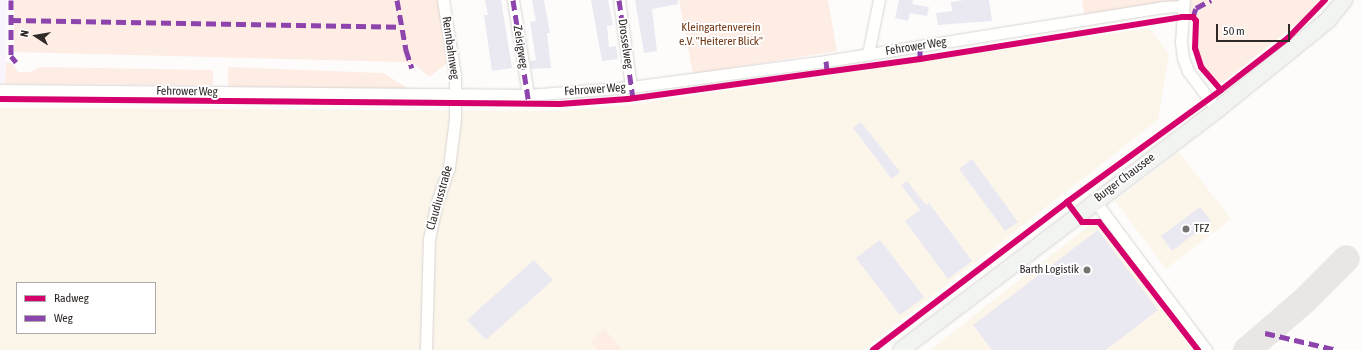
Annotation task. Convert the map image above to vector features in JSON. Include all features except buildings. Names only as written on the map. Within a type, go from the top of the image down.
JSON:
[{"type":"main road","name":"Burger Chaussee","points":[[901,350],[1095,201],[1217,110],[1328,20],[1344,0]]},
{"type":"street","name":"Rennbahnweg","points":[[443,0],[455,75],[455,95]]},
{"type":"street","name":"Zeisigweg","points":[[513,0],[528,95]]},
{"type":"street","name":"Drosselweg","points":[[619,0],[631,87]]},
{"type":"street","points":[[868,54],[879,0]]},
{"type":"street","name":"Fehrower Weg","points":[[0,90],[528,95],[631,87],[868,54],[1183,3]]},
{"type":"street","points":[[1183,3],[1181,42],[1188,71],[1217,110]]},
{"type":"street","name":"Claudiusstraße","points":[[426,350],[429,239],[453,148],[455,95]]},
{"type":"street","points":[[1095,201],[1206,350]]},
{"type":"shaded area","points":[[0,0],[7,0],[5,84],[0,84]]},
{"type":"shaded area","points":[[1149,28],[1169,54],[1158,120],[863,350],[0,350],[0,108],[559,111],[628,105]]},
{"type":"shaded area","points":[[1179,152],[1231,219],[1166,269],[1115,201]]},
{"type":"shaded area","name":"Barth Logistik","points":[[1096,220],[1192,350],[930,350]]},
{"type":"green space","points":[[14,0],[439,0],[449,62],[429,77],[416,65],[403,62],[14,52]]},
{"type":"green space","name":"Kleingartenverein e.V. \"Heiterer Blick\"","points":[[679,0],[828,0],[837,51],[693,74]]},
{"type":"green space","points":[[1082,0],[1184,0],[1085,19]]},
{"type":"green space","points":[[1191,0],[1321,0],[1310,13],[1222,83],[1216,81],[1204,66],[1198,49],[1199,22],[1190,12]]},
{"type":"green space","points":[[6,62],[13,64],[18,72],[30,72],[41,67],[213,70],[213,85],[5,84]]},
{"type":"green space","points":[[228,67],[383,73],[409,89],[228,88]]},
{"type":"green space","points":[[605,329],[622,350],[598,350],[590,341]]},
{"type":"taxiway","points":[[1246,350],[1304,300],[1346,258]]},
{"type":"marked path","points":[[11,0],[11,56],[16,62]]},
{"type":"marked path","points":[[397,0],[406,50],[412,68]]},
{"type":"marked path","points":[[513,0],[529,104]]},
{"type":"marked path","points":[[619,0],[633,98]]},
{"type":"marked path","points":[[1193,17],[1196,8],[1211,0]]},
{"type":"marked path","points":[[11,20],[401,27]]},
{"type":"marked path","points":[[920,46],[920,59]]},
{"type":"marked path","points":[[826,61],[827,71]]},
{"type":"marked path","points":[[1265,333],[1337,350]]},
{"type":"cycle path","points":[[0,99],[560,104],[628,99],[920,59],[1182,17],[1193,17],[1196,21],[1195,48],[1201,67],[1221,90],[1288,38],[1325,0]]},
{"type":"cycle path","points":[[873,350],[1067,202],[1221,90]]},
{"type":"cycle path","points":[[1067,202],[1082,222],[1099,222],[1198,350]]},
{"type":"place","name":"TFZ","points":[[1186,229]]},
{"type":"place","name":"Barth Logistik","points":[[1087,270]]}]
